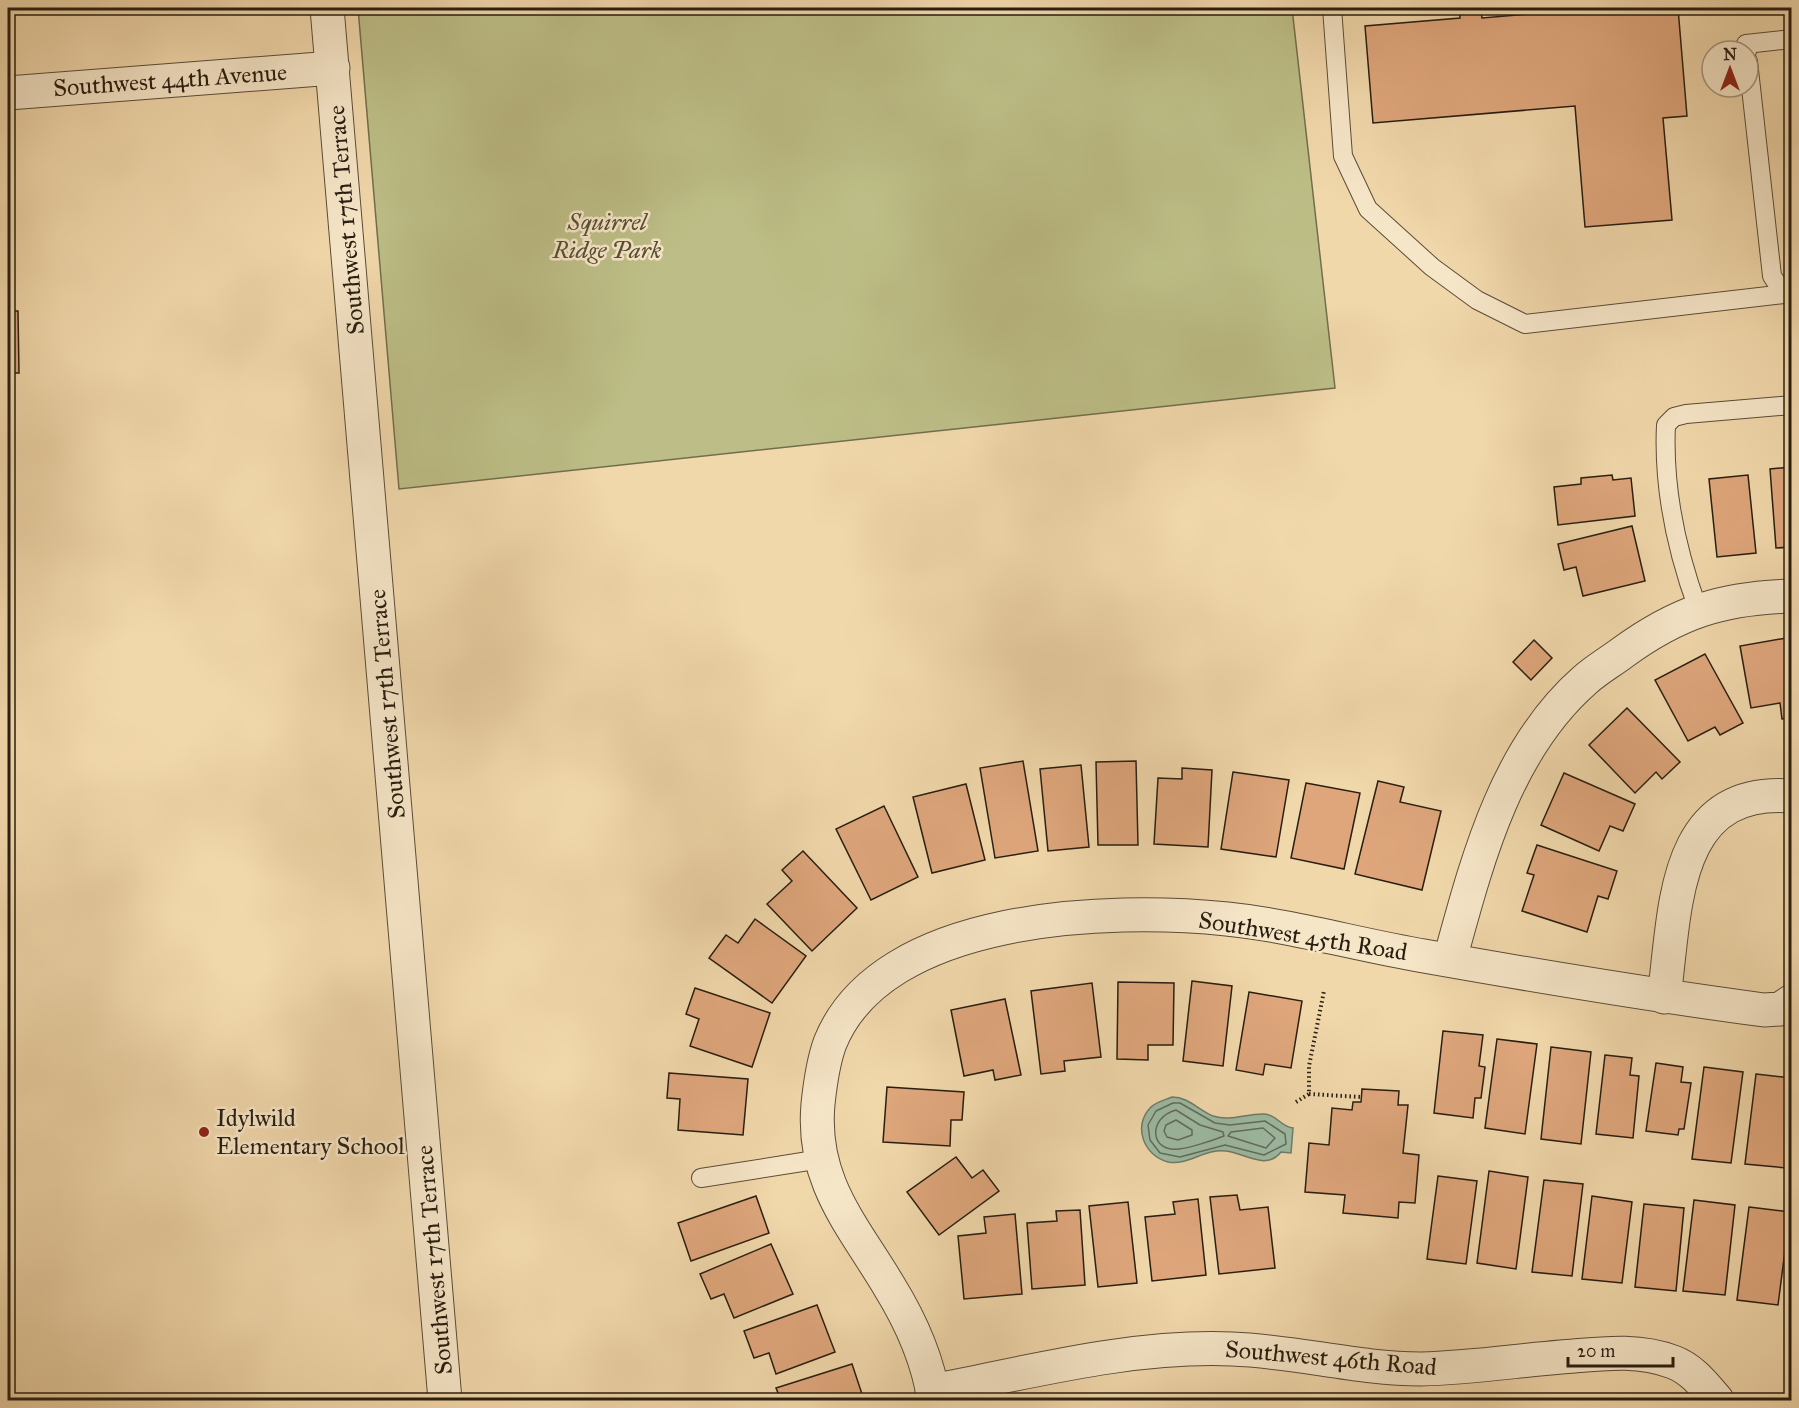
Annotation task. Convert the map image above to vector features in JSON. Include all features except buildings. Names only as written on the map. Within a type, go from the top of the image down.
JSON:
[{"type":"street","name":"Southwest 17th Terrace","points":[[327,8],[445,1401]]},
{"type":"street","name":"Southwest 44th Avenue","points":[[8,93],[333,68]]},
{"type":"street","points":[[1449,959],[1487,834],[1530,746],[1557,710],[1585,680],[1652,631],[1698,609],[1758,597],[1791,596]]},
{"type":"street","points":[[1664,996],[1682,874],[1694,842],[1709,820],[1727,807],[1748,797],[1791,796]]},
{"type":"street","name":"Southwest 45th Road","points":[[933,1396],[920,1348],[906,1317],[829,1188],[821,1159],[818,1105],[831,1042],[852,1008],[880,979],[911,959],[950,942],[1000,929],[1069,918],[1143,914],[1228,919],[1664,996],[1764,1010],[1780,1009],[1791,1001]]},
{"type":"street","name":"Southwest 46th Road","points":[[933,1396],[1083,1362],[1193,1349],[1272,1352],[1419,1369],[1472,1367],[1618,1352],[1646,1354],[1674,1362],[1693,1374],[1717,1401]]},
{"type":"lane","points":[[1332,8],[1343,156],[1368,210],[1432,267],[1477,300],[1525,324],[1787,294]]},
{"type":"lane","points":[[1760,42],[1791,39]]},
{"type":"lane","points":[[1752,99],[1772,276],[1787,294]]},
{"type":"lane","points":[[1698,609],[1683,570],[1673,519],[1666,425],[1674,417],[1686,414],[1791,405]]},
{"type":"lane","points":[[700,1178],[821,1159]]},
{"type":"path","points":[[1309,1094],[1309,1066],[1324,991]]},
{"type":"path","points":[[1296,1102],[1309,1094],[1361,1097]]},
{"type":"green space","name":"Squirrel Ridge Park","points":[[358,8],[1292,8],[1335,388],[399,489]]},
{"type":"water","points":[[1172,1097],[1183,1099],[1220,1118],[1258,1114],[1273,1116],[1285,1126],[1293,1128],[1291,1153],[1281,1152],[1269,1160],[1262,1161],[1226,1151],[1211,1152],[1175,1163],[1160,1159],[1147,1147],[1143,1139],[1142,1123],[1151,1107]]},
{"type":"place","name":"Idylwild Elementary School","points":[[204,1132]]}]
